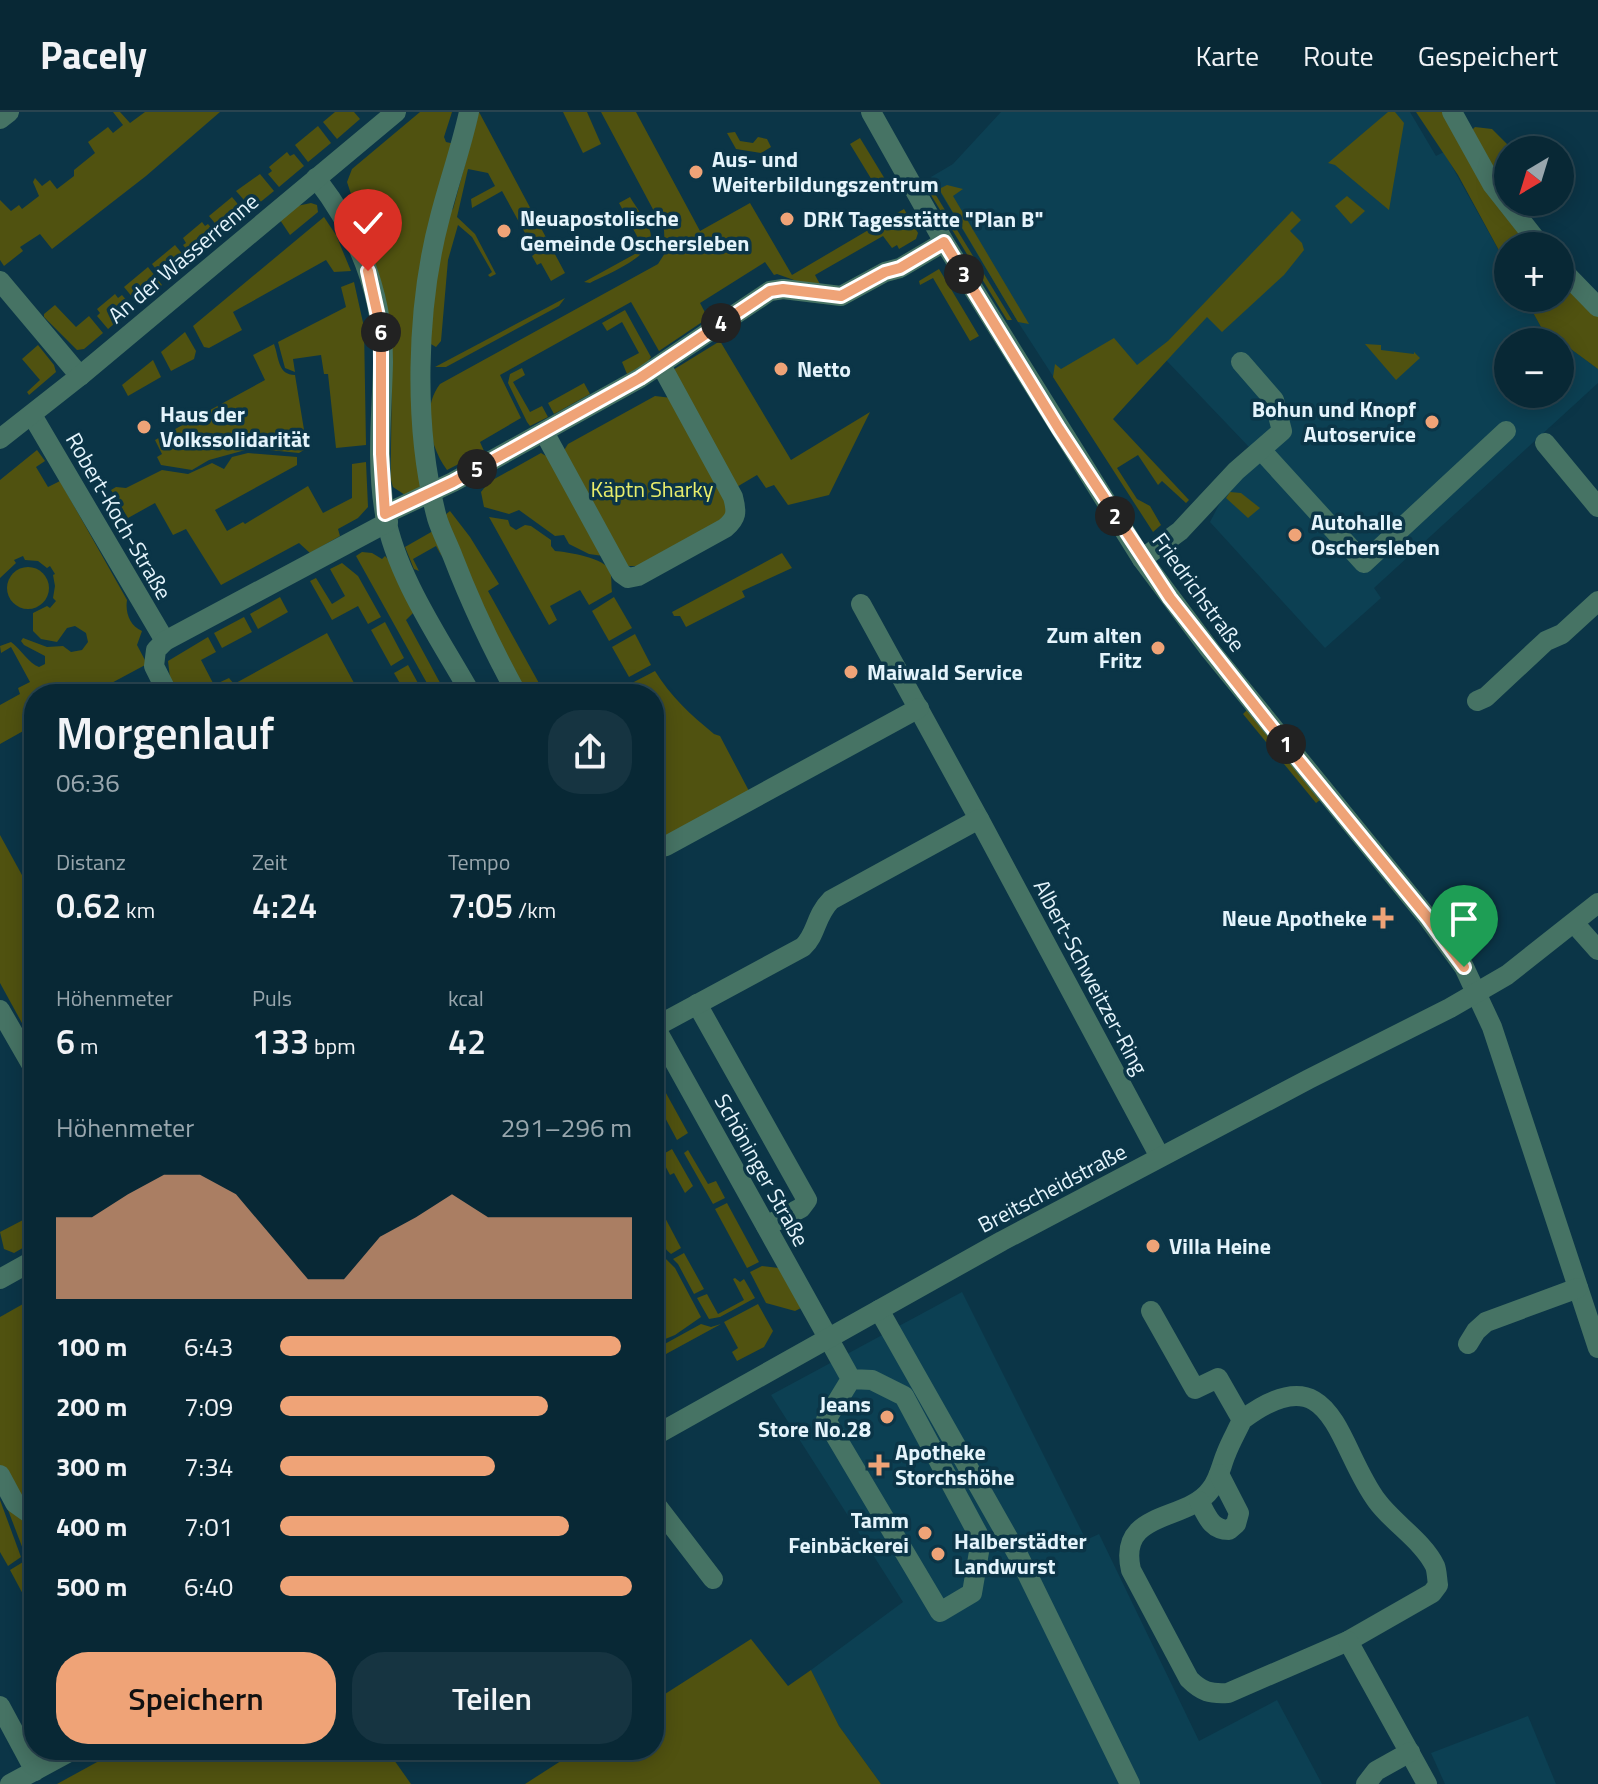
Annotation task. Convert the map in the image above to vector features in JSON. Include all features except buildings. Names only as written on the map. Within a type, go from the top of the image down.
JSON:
[{"type":"street","points":[[0,119],[9,112]]},
{"type":"street","name":"An der Wasserrenne","points":[[0,439],[396,112]]},
{"type":"street","points":[[469,112],[440,217],[425,304],[421,385],[432,494],[438,521],[462,584],[512,684]]},
{"type":"street","name":"Friedrichstraße","points":[[871,112],[944,242],[1142,559],[1219,661],[1428,918],[1464,967],[1492,1027],[1598,1348]]},
{"type":"street","points":[[1452,112],[1492,184],[1530,232]]},
{"type":"street","points":[[316,178],[336,204],[359,246],[374,292],[381,330],[381,454],[386,518],[393,545],[410,583],[466,684]]},
{"type":"street","points":[[163,684],[154,666],[156,650],[165,641],[661,365],[770,291],[783,289],[841,296],[885,272],[900,268],[944,242]]},
{"type":"street","points":[[0,281],[80,376]]},
{"type":"street","points":[[1574,282],[1598,307]]},
{"type":"street","points":[[1142,559],[1180,531],[1236,471],[1282,431],[1274,400],[1241,362]]},
{"type":"street","points":[[544,432],[621,573],[628,578],[638,576],[725,528],[735,520],[737,510],[733,497],[661,365]]},
{"type":"street","name":"Robert-Koch-Straße","points":[[32,415],[165,641]]},
{"type":"street","points":[[1262,451],[1364,563],[1506,431]]},
{"type":"street","points":[[1545,443],[1598,507]]},
{"type":"street","points":[[1477,701],[1486,697],[1546,641],[1562,634],[1598,601]]},
{"type":"street","name":"Albert-Schweitzer-Ring","points":[[861,604],[1160,1157]]},
{"type":"street","points":[[664,846],[919,708]]},
{"type":"street","points":[[664,1021],[803,947],[809,941],[821,910],[831,900],[979,819]]},
{"type":"street","name":"Breitscheidstraße","points":[[664,1430],[1160,1157],[1477,992],[1507,975],[1598,903]]},
{"type":"street","points":[[1574,923],[1598,950]]},
{"type":"street","points":[[697,1004],[807,1200],[801,1208],[766,1226]]},
{"type":"street","points":[[0,1010],[24,1052]]},
{"type":"street","name":"Schöninger Straße","points":[[664,1042],[851,1379]]},
{"type":"street","points":[[0,1279],[24,1266]]},
{"type":"street","points":[[1468,1344],[1486,1322],[1578,1288]]},
{"type":"street","points":[[879,1310],[1019,1557],[1130,1784]]},
{"type":"street","points":[[1151,1311],[1195,1389],[1218,1378],[1242,1420]]},
{"type":"street","points":[[851,1379],[872,1380],[904,1396],[978,1534],[980,1546],[972,1593],[940,1612],[826,1420],[851,1379]]},
{"type":"street","points":[[1301,1396],[1324,1406],[1371,1493],[1435,1566],[1438,1585],[1432,1593],[1348,1641],[1228,1693],[1210,1694],[1189,1679],[1131,1570],[1128,1555],[1139,1529],[1199,1501],[1210,1491],[1242,1420],[1256,1409],[1281,1398],[1301,1396]]},
{"type":"street","points":[[1199,1501],[1211,1524],[1220,1530],[1229,1530],[1236,1524],[1239,1513],[1219,1474]]},
{"type":"street","points":[[0,1475],[15,1503],[24,1509]]},
{"type":"street","points":[[664,1515],[713,1579]]},
{"type":"street","points":[[1348,1641],[1427,1784]]},
{"type":"street","points":[[0,1706],[24,1751]]},
{"type":"street","points":[[1366,1784],[1376,1771],[1410,1752]]},
{"type":"street","points":[[29,1760],[35,1771]]},
{"type":"street","points":[[10,1784],[55,1760]]},
{"type":"shaded area","points":[[1001,112],[1410,112],[1436,156],[1444,152],[1494,242],[1494,312],[1533,312],[1542,328],[1494,328],[1494,408],[1571,408],[1374,588],[1381,598],[1325,648],[1210,522],[1249,447],[1166,360],[1113,419],[1089,432],[1018,322],[931,177],[953,164]]},
{"type":"shaded area","points":[[1574,351],[1598,369],[1598,383],[1574,405]]},
{"type":"shaded area","points":[[962,1292],[1086,1540],[1099,1534],[1199,1741],[1277,1700],[1322,1784],[881,1784],[839,1726],[811,1670],[903,1602],[771,1395]]},
{"type":"shaded area","points":[[1528,1716],[1556,1784],[1445,1784],[1431,1753]]},
{"type":"green space","points":[[113,112],[120,112],[130,123],[145,112],[220,112],[146,176],[52,249],[40,234],[20,247],[23,251],[4,266],[0,260],[0,200],[11,211],[19,205],[22,209],[39,196],[33,182],[35,178],[42,186],[50,180],[57,189],[74,176],[74,170],[95,153],[88,142],[108,127],[113,133],[123,125]]},
{"type":"green space","points":[[335,112],[354,112],[360,119],[337,139],[323,122]]},
{"type":"green space","points":[[420,112],[452,112],[444,137],[446,142],[455,144],[428,246],[423,489],[405,495],[393,487],[391,480],[391,377],[385,299],[372,256],[347,201],[352,197],[347,182],[352,169]]},
{"type":"green space","points":[[479,112],[565,273],[551,281],[541,263],[537,265],[532,256],[536,253],[502,191],[472,208],[471,199],[495,186],[488,173],[468,169],[457,217],[475,234],[496,274],[488,275],[492,272],[472,237],[458,225],[448,260],[441,341],[436,347],[429,343],[433,286],[448,213],[453,209]]},
{"type":"green space","points":[[563,112],[587,112],[601,144],[583,153]]},
{"type":"green space","points":[[601,112],[636,112],[700,231],[750,203],[792,275],[904,209],[918,233],[916,239],[899,249],[897,245],[892,248],[883,236],[815,275],[822,288],[819,289],[774,275],[765,262],[700,303],[708,318],[659,351],[631,302],[500,375],[521,418],[480,442],[484,451],[447,470],[432,439],[429,416],[434,394],[440,384],[658,264],[665,253],[664,230]]},
{"type":"green space","points":[[1388,112],[1395,112],[1404,123],[1389,210],[1335,165],[1328,163]]},
{"type":"green space","points":[[1416,112],[1446,112],[1468,134],[1475,127],[1492,129],[1499,136],[1494,136],[1494,216],[1522,216],[1528,232],[1494,232],[1494,241],[1458,175]]},
{"type":"green space","points":[[318,126],[331,143],[308,162],[295,145]]},
{"type":"green space","points":[[735,132],[740,141],[753,143],[758,137],[767,139],[771,147],[761,153],[736,149],[727,133]]},
{"type":"green space","points":[[860,138],[891,189],[881,195],[850,144]]},
{"type":"green space","points":[[287,152],[290,156],[294,154],[304,166],[279,187],[268,174],[272,171],[269,167]]},
{"type":"green space","points":[[260,174],[274,191],[252,209],[236,191]]},
{"type":"green space","points":[[947,185],[963,189],[953,196],[1029,324],[1018,322],[939,189]]},
{"type":"green space","points":[[934,192],[1012,320],[1007,320],[931,195]]},
{"type":"green space","points":[[1347,196],[1365,211],[1351,224],[1335,206]]},
{"type":"green space","points":[[232,197],[246,214],[223,233],[209,216]]},
{"type":"green space","points":[[630,197],[650,231],[646,248],[619,269],[590,283],[584,282],[644,249],[619,203]]},
{"type":"green space","points":[[317,205],[318,212],[290,235],[280,220],[297,206]]},
{"type":"green space","points":[[1292,211],[1301,220],[1290,231],[1302,243],[1304,250],[1284,275],[1222,332],[1207,317],[1113,419],[1189,500],[1186,503],[1162,481],[1158,485],[1138,455],[1117,468],[1137,499],[1150,506],[1161,525],[1153,532],[1053,377],[1055,364],[1061,369],[1114,338],[1137,365],[1168,341]]},
{"type":"green space","points":[[324,217],[336,235],[351,271],[334,272],[326,260],[233,312],[242,330],[209,348],[204,347],[193,326]]},
{"type":"green space","points":[[202,222],[205,226],[208,224],[219,237],[193,258],[183,245],[186,243],[183,238]]},
{"type":"green space","points":[[175,245],[189,262],[165,281],[152,264]]},
{"type":"green space","points":[[148,267],[162,285],[138,304],[124,287]]},
{"type":"green space","points":[[939,269],[979,336],[970,341],[933,278],[920,285],[919,281]]},
{"type":"green space","points":[[354,282],[364,327],[366,445],[336,448],[328,374],[324,374],[321,355],[293,359],[295,372],[285,368],[278,342],[346,307],[341,287]]},
{"type":"green space","points":[[1574,290],[1598,315],[1598,369],[1574,351],[1574,328],[1541,327],[1533,312],[1574,312]]},
{"type":"green space","points":[[115,294],[118,298],[122,295],[133,308],[108,329],[97,316],[100,313],[97,309]]},
{"type":"green space","points":[[565,298],[559,306],[446,367],[435,367]]},
{"type":"green space","points":[[55,305],[76,327],[89,316],[103,333],[84,349],[77,350],[44,317]]},
{"type":"green space","points":[[625,310],[651,357],[647,363],[627,374],[622,362],[639,353],[622,322],[607,331],[602,323]]},
{"type":"green space","points":[[185,332],[196,351],[194,359],[171,371],[161,352]]},
{"type":"green space","points":[[720,341],[791,460],[870,412],[829,495],[788,505],[774,485],[766,488],[757,475],[735,488],[673,370]]},
{"type":"green space","points":[[274,344],[282,369],[295,375],[307,448],[299,453],[269,450],[264,442],[256,440],[249,449],[209,460],[192,470],[161,465],[157,457],[162,454],[155,440],[265,380],[253,355]]},
{"type":"green space","points":[[1365,344],[1381,345],[1381,350],[1414,352],[1420,358],[1396,380]]},
{"type":"green space","points":[[38,345],[56,372],[29,395],[27,392],[40,380],[22,359]]},
{"type":"green space","points":[[153,360],[161,377],[128,396],[122,385]]},
{"type":"green space","points":[[522,368],[525,375],[513,382],[530,412],[542,406],[548,417],[530,426],[508,383],[510,374]]},
{"type":"green space","points":[[584,383],[590,394],[554,414],[548,403]]},
{"type":"green space","name":"Käptn Sharky","points":[[655,396],[672,398],[729,503],[724,519],[639,566],[626,566],[563,452],[568,444]]},
{"type":"green space","points":[[37,450],[45,461],[36,467],[48,487],[60,481],[127,600],[129,618],[142,631],[137,645],[147,664],[110,684],[26,684],[30,682],[11,647],[1,653],[0,646],[11,642],[39,667],[45,664],[45,656],[24,645],[21,641],[23,638],[47,647],[63,646],[71,652],[82,650],[88,642],[86,633],[75,626],[67,628],[57,642],[41,639],[33,631],[33,613],[47,606],[50,608],[56,601],[53,598],[55,574],[50,566],[47,568],[38,561],[25,560],[23,556],[14,560],[16,563],[0,578],[0,480]]},
{"type":"green space","points":[[248,453],[297,457],[297,465],[215,510],[227,531],[243,522],[245,524],[308,486],[323,513],[352,498],[352,464],[366,462],[368,507],[358,518],[338,529],[340,536],[310,553],[299,543],[221,585],[186,529],[173,535],[155,503],[128,518],[111,490],[126,488],[162,470],[188,474],[212,463],[224,469],[232,457]]},
{"type":"green space","points":[[541,453],[551,459],[603,556],[589,554],[569,544],[564,535],[555,536],[519,510],[509,514],[484,507],[481,492],[489,482]]},
{"type":"green space","points":[[1230,492],[1241,493],[1260,508],[1248,518],[1226,498]]},
{"type":"green space","points":[[450,511],[499,584],[488,591],[539,684],[521,684],[469,586],[445,515]]},
{"type":"green space","points":[[489,517],[508,520],[516,530],[525,525],[531,526],[551,540],[555,551],[586,556],[607,566],[612,592],[589,605],[580,590],[550,606],[557,620],[549,625]]},
{"type":"green space","points":[[433,531],[442,557],[436,546],[413,559],[419,571],[414,569],[405,547]]},
{"type":"green space","points":[[362,552],[372,553],[382,559],[385,556],[391,562],[415,611],[406,620],[441,684],[427,684],[356,556]]},
{"type":"green space","points":[[782,553],[792,568],[742,591],[745,597],[686,627],[680,616],[674,616],[672,612]]},
{"type":"green space","points":[[342,563],[358,576],[381,617],[368,624],[358,606],[332,620],[310,581],[316,578],[332,604],[345,596],[330,569]]},
{"type":"green space","points":[[28,567],[43,573],[49,588],[43,603],[28,609],[13,603],[7,588],[13,573]]},
{"type":"green space","points":[[280,597],[288,612],[258,629],[250,614]]},
{"type":"green space","points":[[614,597],[632,628],[609,641],[592,611]]},
{"type":"green space","points":[[244,617],[252,632],[222,648],[214,633]]},
{"type":"green space","points":[[385,622],[404,658],[391,666],[371,630]]},
{"type":"green space","points":[[327,633],[355,684],[234,684]]},
{"type":"green space","points":[[635,634],[651,665],[629,677],[612,647]]},
{"type":"green space","points":[[208,637],[216,652],[201,660],[213,684],[173,684],[168,661]]},
{"type":"green space","points":[[408,665],[418,684],[400,684],[394,673]]},
{"type":"green space","points":[[655,671],[682,705],[720,736],[749,791],[665,838],[664,684],[632,683]]},
{"type":"green space","points":[[229,678],[234,684],[216,684]]},
{"type":"green space","points":[[24,685],[24,731],[0,744],[0,705],[20,694],[18,688]]},
{"type":"green space","points":[[1247,710],[1320,800],[1316,803],[1243,714]]},
{"type":"green space","points":[[0,835],[24,879],[24,1027],[0,983]]},
{"type":"green space","points":[[664,1090],[688,1133],[677,1140],[664,1116]]},
{"type":"green space","points":[[672,1149],[693,1186],[685,1193],[674,1173],[670,1175],[664,1164],[664,1154]]},
{"type":"green space","points":[[688,1150],[708,1184],[716,1181],[725,1198],[713,1204],[684,1153]]},
{"type":"green space","points":[[727,1203],[759,1262],[747,1268],[715,1209]]},
{"type":"green space","points":[[664,1216],[681,1248],[671,1254],[664,1246]]},
{"type":"green space","points":[[23,1220],[24,1247],[14,1253],[4,1249],[0,1232]]},
{"type":"green space","points":[[684,1253],[704,1289],[694,1294],[673,1259]]},
{"type":"green space","points":[[664,1256],[675,1268],[701,1317],[664,1340]]},
{"type":"green space","points":[[762,1266],[779,1268],[801,1308],[795,1311],[766,1303],[750,1272]]},
{"type":"green space","points":[[735,1278],[740,1282],[744,1279],[755,1298],[720,1317],[709,1319],[697,1298],[707,1294],[718,1314],[744,1300]]},
{"type":"green space","points":[[758,1304],[773,1331],[764,1347],[737,1361],[732,1352],[738,1348],[724,1322]]},
{"type":"green space","points":[[24,1306],[24,1552],[0,1489],[0,1317]]},
{"type":"green space","points":[[701,1324],[711,1327],[721,1324],[666,1354],[664,1344]]},
{"type":"green space","points":[[0,1500],[21,1557],[8,1566],[0,1552]]},
{"type":"green space","points":[[23,1562],[24,1596],[10,1570]]},
{"type":"green space","points":[[751,1639],[788,1686],[811,1670],[839,1726],[881,1784],[525,1784],[562,1760],[664,1760],[664,1695]]},
{"type":"green space","points":[[101,1760],[394,1760],[411,1784],[57,1784]]},
{"type":"place","name":"Aus- und Weiterbildungszentrum","points":[[696,172]]},
{"type":"place","name":"DRK Tagesstätte \"Plan B\"","points":[[787,219]]},
{"type":"place","name":"Neuapostolische Gemeinde Oschersleben","points":[[504,231]]},
{"type":"place","name":"Netto","points":[[781,369]]},
{"type":"place","name":"Bohun und Knopf Autoservice","points":[[1432,422]]},
{"type":"place","name":"Haus der Volkssolidarität","points":[[144,427]]},
{"type":"place","name":"Autohalle Oschersleben","points":[[1295,535]]},
{"type":"place","name":"Zum alten Fritz","points":[[1158,648]]},
{"type":"place","name":"Maiwald Service","points":[[851,672]]},
{"type":"place","name":"Neue Apotheke","points":[[1383,918]]},
{"type":"place","name":"Villa Heine","points":[[1153,1246]]},
{"type":"place","name":"Jeans Store No.28","points":[[887,1417]]},
{"type":"place","name":"Apotheke Storchshöhe","points":[[879,1465]]},
{"type":"place","name":"Tamm Feinbäckerei","points":[[925,1533]]},
{"type":"place","name":"Halberstädter Landwurst","points":[[938,1554]]},
{"type":"route","points":[[368,271],[381,330],[381,454],[385,514],[432,494],[640,378],[770,291],[783,289],[841,296],[885,272],[900,268],[944,242],[1142,559],[1210,650],[1349,819],[1464,967]]}]
